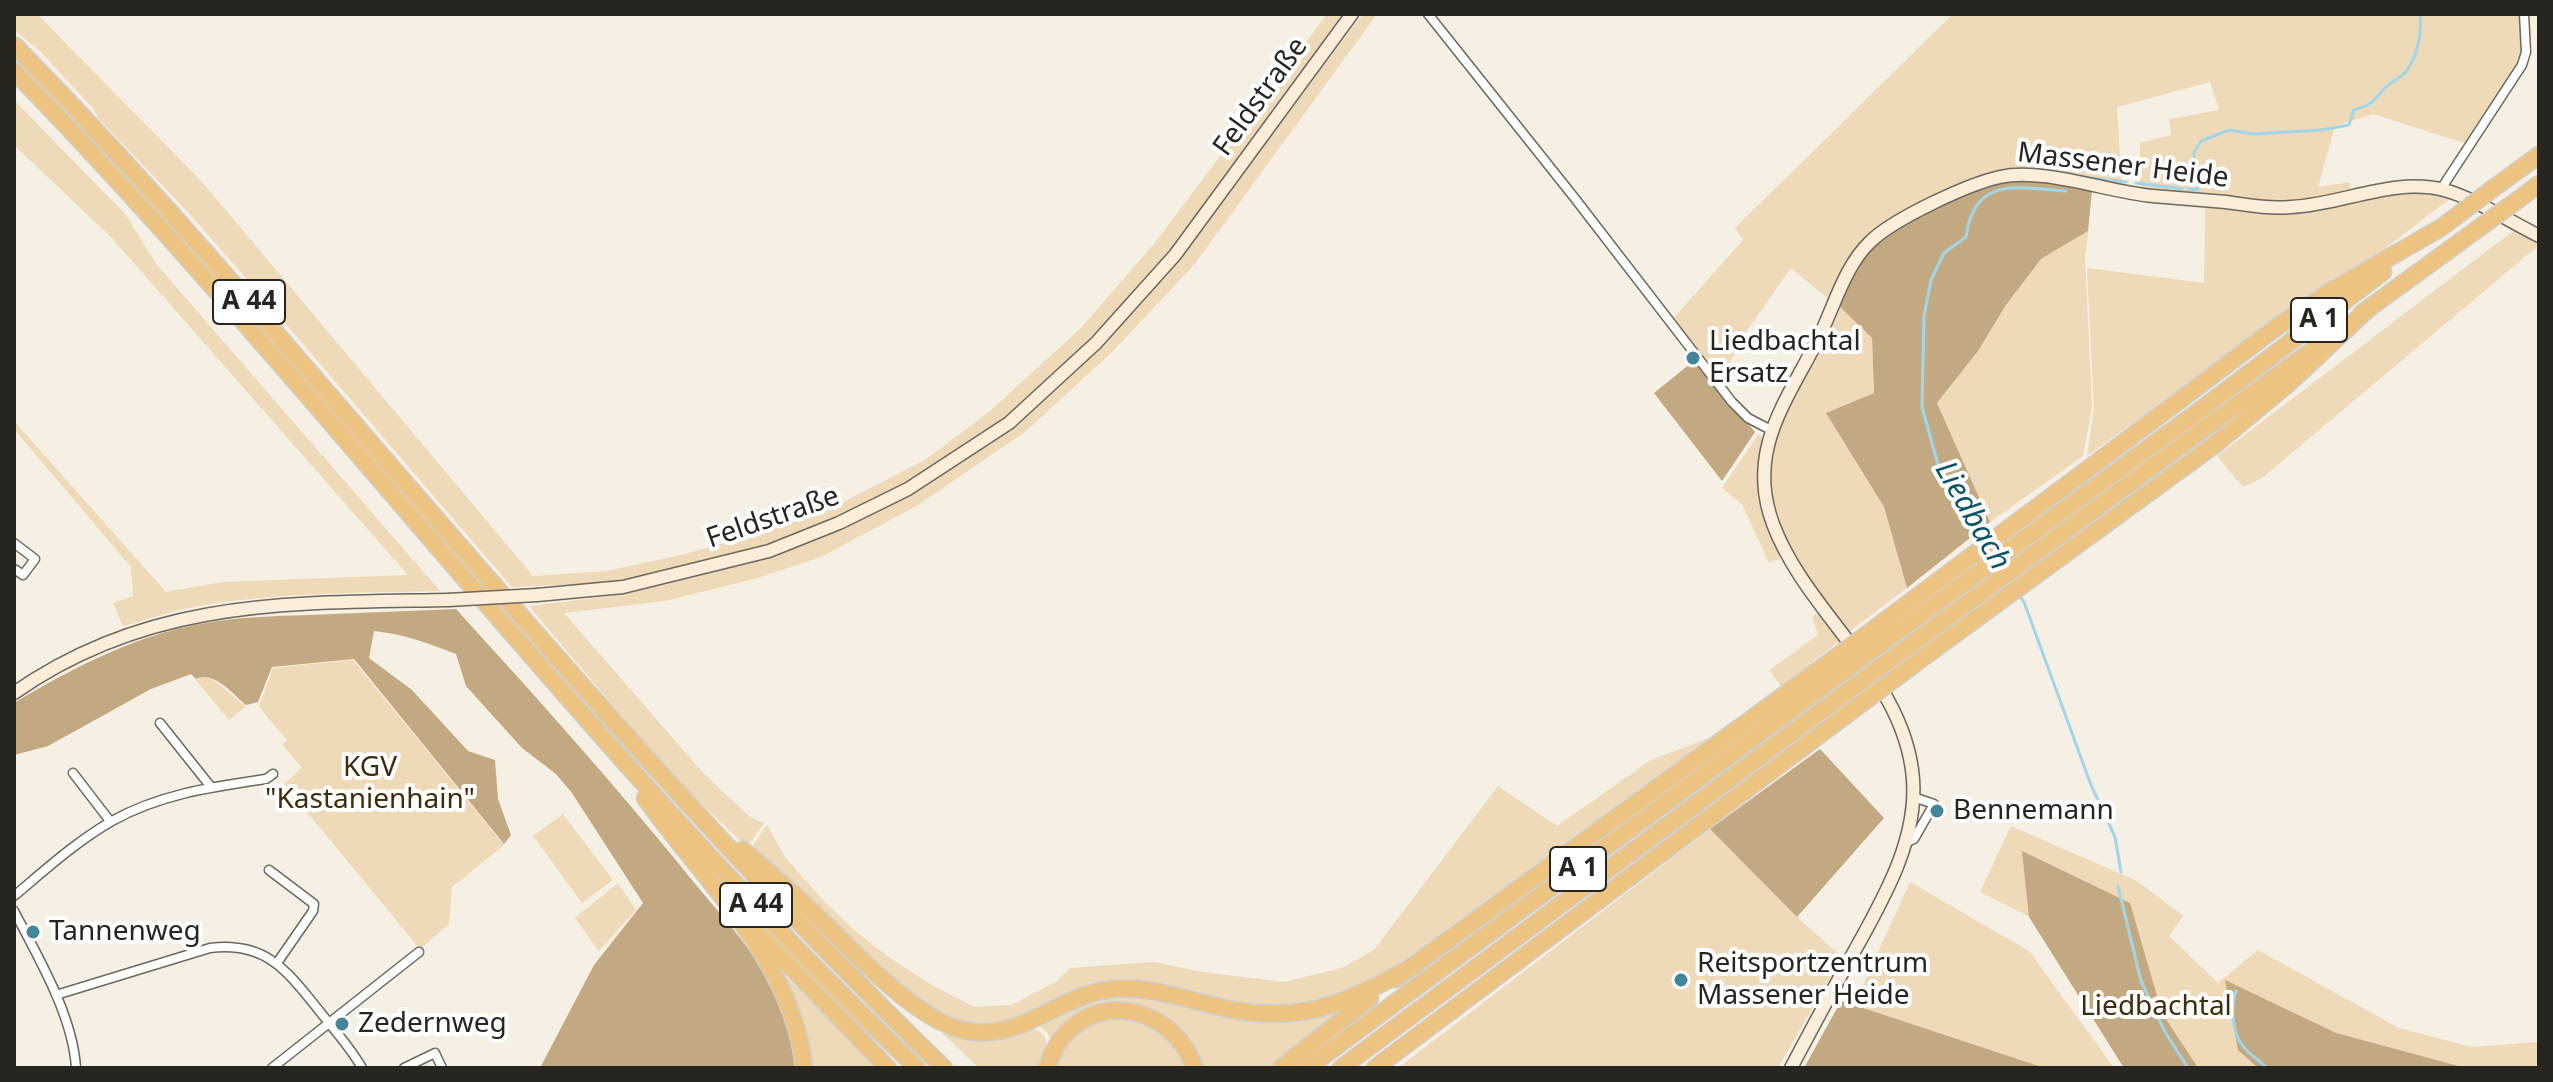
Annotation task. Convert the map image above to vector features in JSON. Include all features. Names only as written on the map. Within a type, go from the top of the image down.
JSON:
[{"type":"highway","name":"A 44","points":[[14,45],[206,254],[669,785],[857,984],[942,1067]]},
{"type":"highway","name":"A 44","points":[[14,71],[149,216],[601,736],[734,883],[917,1068]]},
{"type":"highway","name":"A 1","points":[[1341,1068],[1859,683],[2200,421],[2442,227],[2539,155]]},
{"type":"highway","name":"A 1","points":[[1307,1068],[1844,661],[2368,309],[2539,184]]},
{"type":"highway","points":[[1281,1068],[1403,972],[1844,661],[2274,329],[2333,290],[2442,227]]},
{"type":"highway","points":[[1375,1068],[1869,698],[2217,443],[2288,384],[2368,309]]},
{"type":"highway","points":[[601,736],[765,956],[786,994],[802,1041],[804,1068]]},
{"type":"highway","points":[[669,785],[803,902],[867,966],[920,1008],[956,1028],[985,1033],[1021,1027],[1094,992],[1127,989],[1169,993],[1226,1009],[1264,1014],[1313,1011],[1360,996],[1403,972]]},
{"type":"highway","points":[[698,868],[888,1068]]},
{"type":"highway","points":[[1047,1068],[1059,1041],[1070,1030],[1094,1014],[1120,1010],[1152,1017],[1166,1025],[1179,1037],[1195,1068]]},
{"type":"highway","points":[[1390,1068],[1439,1018]]},
{"type":"street","name":"Feldstraße","points":[[14,693],[54,667],[102,644],[170,621],[211,612],[291,604],[448,600],[623,587],[769,551],[839,523],[908,489],[1009,423],[1096,343],[1175,255],[1352,14]]},
{"type":"street","points":[[1428,14],[1732,402],[1748,418],[1771,430]]},
{"type":"street","points":[[2441,189],[2522,65],[2526,52],[2524,14]]},
{"type":"street","name":"Massener Heide","points":[[1791,1068],[1877,909],[1905,843],[1913,797],[1908,751],[1892,708],[1867,668],[1799,575],[1773,525],[1764,478],[1771,430],[1785,395],[1820,335],[1850,268],[1863,250],[1879,234],[1960,189],[2017,174],[2045,176],[2147,195],[2292,207],[2365,193],[2407,188],[2441,189],[2539,236]]},
{"type":"street","points":[[14,543],[35,559],[23,575],[16,570],[14,572]]},
{"type":"street","points":[[160,723],[211,787]]},
{"type":"street","points":[[73,773],[110,821]]},
{"type":"street","points":[[14,896],[110,821],[146,804],[180,793],[266,779],[273,774]]},
{"type":"street","name":"Massener Heide","points":[[1905,843],[1914,839],[1934,804],[1913,797]]},
{"type":"street","points":[[269,870],[314,904],[313,911],[277,963]]},
{"type":"street","points":[[14,911],[56,995],[76,1068]]},
{"type":"street","points":[[56,995],[210,948],[229,946],[248,949],[277,963],[290,975],[362,1068]]},
{"type":"street","points":[[272,1068],[419,952]]},
{"type":"street","points":[[404,1068],[435,1053],[442,1068]]},
{"type":"green space","points":[[14,14],[37,14],[203,183],[533,576],[607,571],[685,554],[767,531],[834,507],[925,460],[990,411],[1081,328],[1154,244],[1327,14],[1346,14],[1170,250],[1092,338],[1001,422],[906,482],[838,517],[766,546],[674,571],[604,583],[512,587],[186,210],[98,118],[93,108],[40,51],[14,30]]},
{"type":"green space","points":[[1363,14],[1377,14],[1194,265],[1111,353],[1026,431],[920,504],[821,557],[754,579],[665,601],[564,613],[704,774],[750,817],[764,823],[747,847],[675,779],[529,606],[605,597],[768,557],[833,532],[912,494],[1016,425],[1100,347],[1179,259]]},
{"type":"green space","points":[[1953,14],[2523,14],[2525,52],[2467,144],[2373,114],[2335,126],[2318,187],[2350,182],[2351,192],[2293,205],[2140,191],[2140,143],[2171,135],[2169,119],[2219,110],[2210,82],[2117,107],[2122,188],[2082,181],[1831,301],[1791,268],[1748,329],[1720,381],[1672,320],[1743,240],[1735,228]]},
{"type":"green space","points":[[14,100],[125,214],[157,265],[440,591],[255,598],[185,609],[123,626],[113,603],[133,596],[131,567],[14,429],[14,421],[166,592],[223,582],[408,575],[111,237],[14,145]]},
{"type":"green space","points":[[2000,180],[2044,180],[2092,191],[2088,231],[2041,259],[2006,305],[1978,351],[1937,403],[1990,522],[1907,588],[1884,507],[1826,413],[1874,393],[1872,338],[1838,305],[1853,271],[1881,240],[1940,204]]},
{"type":"green space","points":[[2422,191],[2452,197],[2383,250],[2329,284],[2087,456],[2094,408],[2087,268],[2204,283],[2205,203],[2273,210]]},
{"type":"green space","points":[[2088,231],[2085,258],[2092,408],[2083,456],[1990,522],[1937,403],[1978,351],[2006,305],[2041,259]]},
{"type":"green space","points":[[2513,231],[2539,245],[2262,478],[2243,487],[2217,456]]},
{"type":"green space","points":[[1838,305],[1872,338],[1874,393],[1826,413],[1884,507],[1907,588],[1846,634],[1799,565],[1786,540],[1771,488],[1770,461],[1777,422]]},
{"type":"green space","points":[[1696,359],[1755,432],[1722,481],[1654,393]]},
{"type":"green space","points":[[1758,435],[1764,438],[1761,465],[1784,557],[1769,563],[1742,504],[1722,488]]},
{"type":"green space","points":[[456,609],[606,777],[752,954],[783,1011],[796,1068],[540,1068],[594,965],[643,903],[572,793],[556,774],[522,748],[466,686],[456,654],[396,634],[374,631],[369,658],[412,690],[468,751],[495,760],[498,799],[511,835],[504,844],[354,659],[272,667],[258,702],[246,705],[216,680],[196,679],[191,674],[151,689],[48,746],[14,755],[14,703],[83,665],[154,636],[179,628],[244,618]]},
{"type":"green space","points":[[1820,612],[1841,640],[1781,686],[1769,670],[1818,635],[1812,616]]},
{"type":"green space","name":"KGV \"Kastanienhain\"","points":[[353,660],[504,845],[452,887],[449,924],[420,949],[284,784],[302,768],[282,744],[287,740],[259,707],[273,668]]},
{"type":"green space","points":[[203,676],[211,678],[246,706],[229,720],[196,680]]},
{"type":"green space","points":[[1709,738],[1402,962],[1340,998],[1263,1009],[1128,984],[1019,1023],[985,1028],[958,1024],[921,1006],[750,850],[767,825],[785,857],[854,930],[933,986],[974,1007],[1012,1005],[1057,981],[1070,968],[1154,962],[1203,972],[1284,982],[1342,968],[1374,950],[1498,786],[1557,826],[1651,760]]},
{"type":"green space","points":[[1820,749],[1884,818],[1797,917],[1710,829]]},
{"type":"green space","points":[[563,814],[613,880],[582,903],[533,836]]},
{"type":"green space","name":"Liedbachtal","points":[[2011,826],[2137,881],[2183,916],[2169,936],[2218,983],[2258,950],[2399,1028],[2472,1047],[2539,1042],[2539,1068],[2124,1068],[2030,917],[1980,892]]},
{"type":"green space","name":"Reitsportzentrum Massener Heide","points":[[1710,829],[1797,917],[1842,957],[1778,1068],[1398,1068]]},
{"type":"green space","points":[[2022,851],[2130,903],[2162,1013],[2198,1068],[2124,1068],[2029,917]]},
{"type":"green space","points":[[1910,882],[2029,951],[2114,1068],[2045,1068],[1854,1005]]},
{"type":"green space","points":[[618,883],[636,910],[599,951],[575,918]]},
{"type":"green space","points":[[775,966],[878,1068],[811,1068],[800,1020]]},
{"type":"green space","points":[[2225,980],[2336,1033],[2466,1068],[2258,1068],[2238,1050]]},
{"type":"green space","points":[[1127,993],[1227,1014],[1354,1006],[1273,1068],[1202,1068],[1180,1030],[1164,1017],[1134,1006],[1112,1007],[1051,1041],[1047,1032],[1036,1023],[1095,997]]},
{"type":"green space","points":[[1841,1001],[1854,1005],[2045,1068],[1804,1068]]},
{"type":"green space","points":[[1121,1014],[1165,1029],[1191,1068],[1051,1068],[1055,1058],[1085,1024]]},
{"type":"green space","points":[[931,1022],[956,1031],[1030,1026],[1044,1035],[1048,1051],[1042,1068],[979,1068]]},
{"type":"waterway","name":"Liedbach","points":[[2189,189],[2198,190],[2194,152],[2201,141],[2229,130],[2253,134],[2349,125],[2354,110],[2372,102],[2408,69],[2418,42],[2420,14]]},
{"type":"waterway","name":"Liedbach","points":[[2082,177],[2126,182]]},
{"type":"waterway","name":"Liedbach","points":[[2136,183],[2182,189]]},
{"type":"waterway","name":"Liedbach","points":[[1983,543],[1939,468],[1922,407],[1924,316],[1931,280],[1944,253],[1966,237],[1978,203],[1988,194],[2015,188],[2066,191]]},
{"type":"waterway","name":"Liedbach","points":[[2019,595],[2091,785],[2115,837],[2121,872]]},
{"type":"waterway","name":"Liedbach","points":[[2118,886],[2141,981],[2165,1032],[2188,1068]]},
{"type":"waterway","points":[[2236,991],[2233,1012],[2236,1034],[2245,1049],[2267,1068]]},
{"type":"place","name":"Liedbachtal Ersatz","points":[[1693,358]]},
{"type":"place","name":"Bennemann","points":[[1937,811]]},
{"type":"place","name":"Tannenweg","points":[[33,932]]},
{"type":"place","name":"Reitsportzentrum Massener Heide","points":[[1681,980]]},
{"type":"place","name":"Zedernweg","points":[[342,1024]]}]
